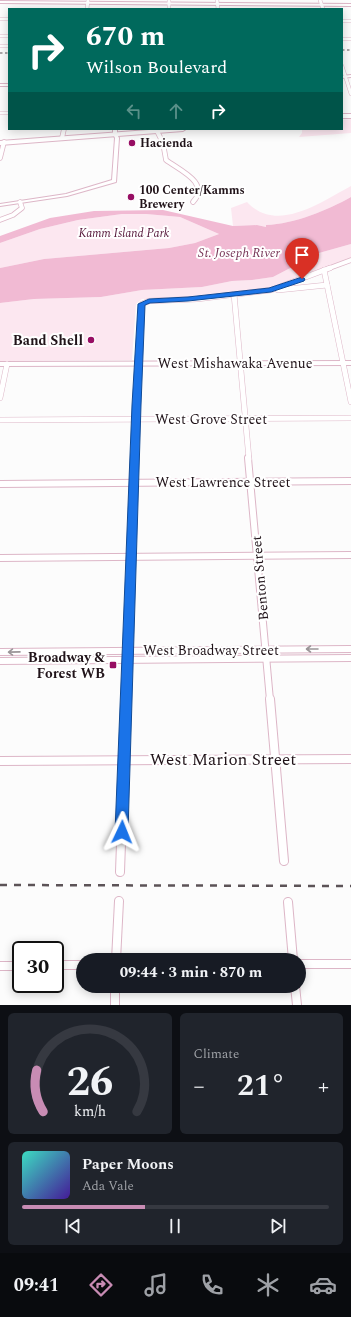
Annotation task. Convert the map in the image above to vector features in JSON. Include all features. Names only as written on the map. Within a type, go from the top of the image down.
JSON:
[{"type":"main road","points":[[2,143],[115,132],[168,130]]},
{"type":"main road","name":"West Mishawaka Avenue","points":[[3,364],[351,363]]},
{"type":"street","points":[[320,0],[323,8]]},
{"type":"street","points":[[0,2],[217,2],[351,5]]},
{"type":"street","points":[[351,76],[344,76],[351,94]]},
{"type":"street","points":[[62,138],[64,130]]},
{"type":"street","points":[[157,131],[163,143],[166,160],[194,180],[200,187],[201,190],[199,196],[193,202]]},
{"type":"street","points":[[0,205],[75,193],[114,181],[117,138],[115,132]]},
{"type":"street","points":[[0,158],[2,143]]},
{"type":"street","points":[[0,220],[13,215],[22,208],[20,202]]},
{"type":"street","points":[[271,290],[351,260]]},
{"type":"street","points":[[324,270],[351,402]]},
{"type":"street","points":[[120,872],[138,364],[142,304],[149,301],[188,299],[327,285]]},
{"type":"street","name":"Benton Street","points":[[234,294],[252,481],[284,861]]},
{"type":"street","points":[[0,398],[3,364]]},
{"type":"street","name":"West Grove Street","points":[[0,420],[351,418]]},
{"type":"street","name":"West Lawrence Street","points":[[0,484],[351,481]]},
{"type":"street","points":[[0,558],[351,555]]},
{"type":"street","name":"West Broadway Street","points":[[0,652],[351,649]]},
{"type":"street","name":"West Broadway Street","points":[[0,662],[351,658]]},
{"type":"street","name":"West Marion Street","points":[[0,761],[351,759]]},
{"type":"street","points":[[116,953],[119,901]]},
{"type":"street","points":[[288,902],[292,953]]},
{"type":"street","points":[[306,964],[351,964]]},
{"type":"street","points":[[64,965],[76,965]]},
{"type":"street","points":[[0,966],[12,966]]},
{"type":"street","points":[[114,1005],[115,993]]},
{"type":"street","points":[[296,993],[297,1005]]},
{"type":"green space","points":[[351,119],[351,133],[299,137],[302,130],[343,130],[343,120]]},
{"type":"green space","points":[[351,186],[351,197],[310,216],[288,222],[266,225],[266,227],[257,225],[233,226],[231,208],[247,202],[259,211],[272,215],[285,215],[313,207]]},
{"type":"green space","name":"Kamm Island Park","points":[[122,214],[146,214],[180,217],[219,234],[195,243],[169,248],[44,259],[0,268],[0,243],[40,229],[78,220]]},
{"type":"green space","points":[[351,244],[351,258],[271,288],[187,297],[142,299],[136,304],[132,360],[0,361],[0,303],[34,299],[101,297],[142,290],[202,287],[232,281],[273,277],[319,253]]},
{"type":"water","name":"St. Joseph River","points":[[351,197],[351,244],[319,253],[273,277],[232,281],[202,287],[142,290],[101,297],[34,299],[0,303],[0,268],[44,259],[169,248],[195,243],[219,234],[180,217],[146,214],[122,214],[78,220],[40,229],[0,243],[0,236],[50,218],[94,211],[163,210],[233,226],[257,225],[266,227],[266,225],[288,222],[310,216]]},
{"type":"railway","points":[[343,50],[351,50]]},
{"type":"railway","points":[[0,53],[8,53]]},
{"type":"railway","points":[[0,885],[351,886]]},
{"type":"place","name":"Hacienda","points":[[132,143]]},
{"type":"place","name":"100 Center/Kamms Brewery","points":[[131,197]]},
{"type":"place","name":"Band Shell","points":[[91,340]]},
{"type":"place","name":"Broadway & Forest WB","points":[[113,665]]},
{"type":"route","points":[[122,832],[133,543],[136,405],[141,307],[142,304],[149,301],[188,299],[271,290],[302,279]]}]
